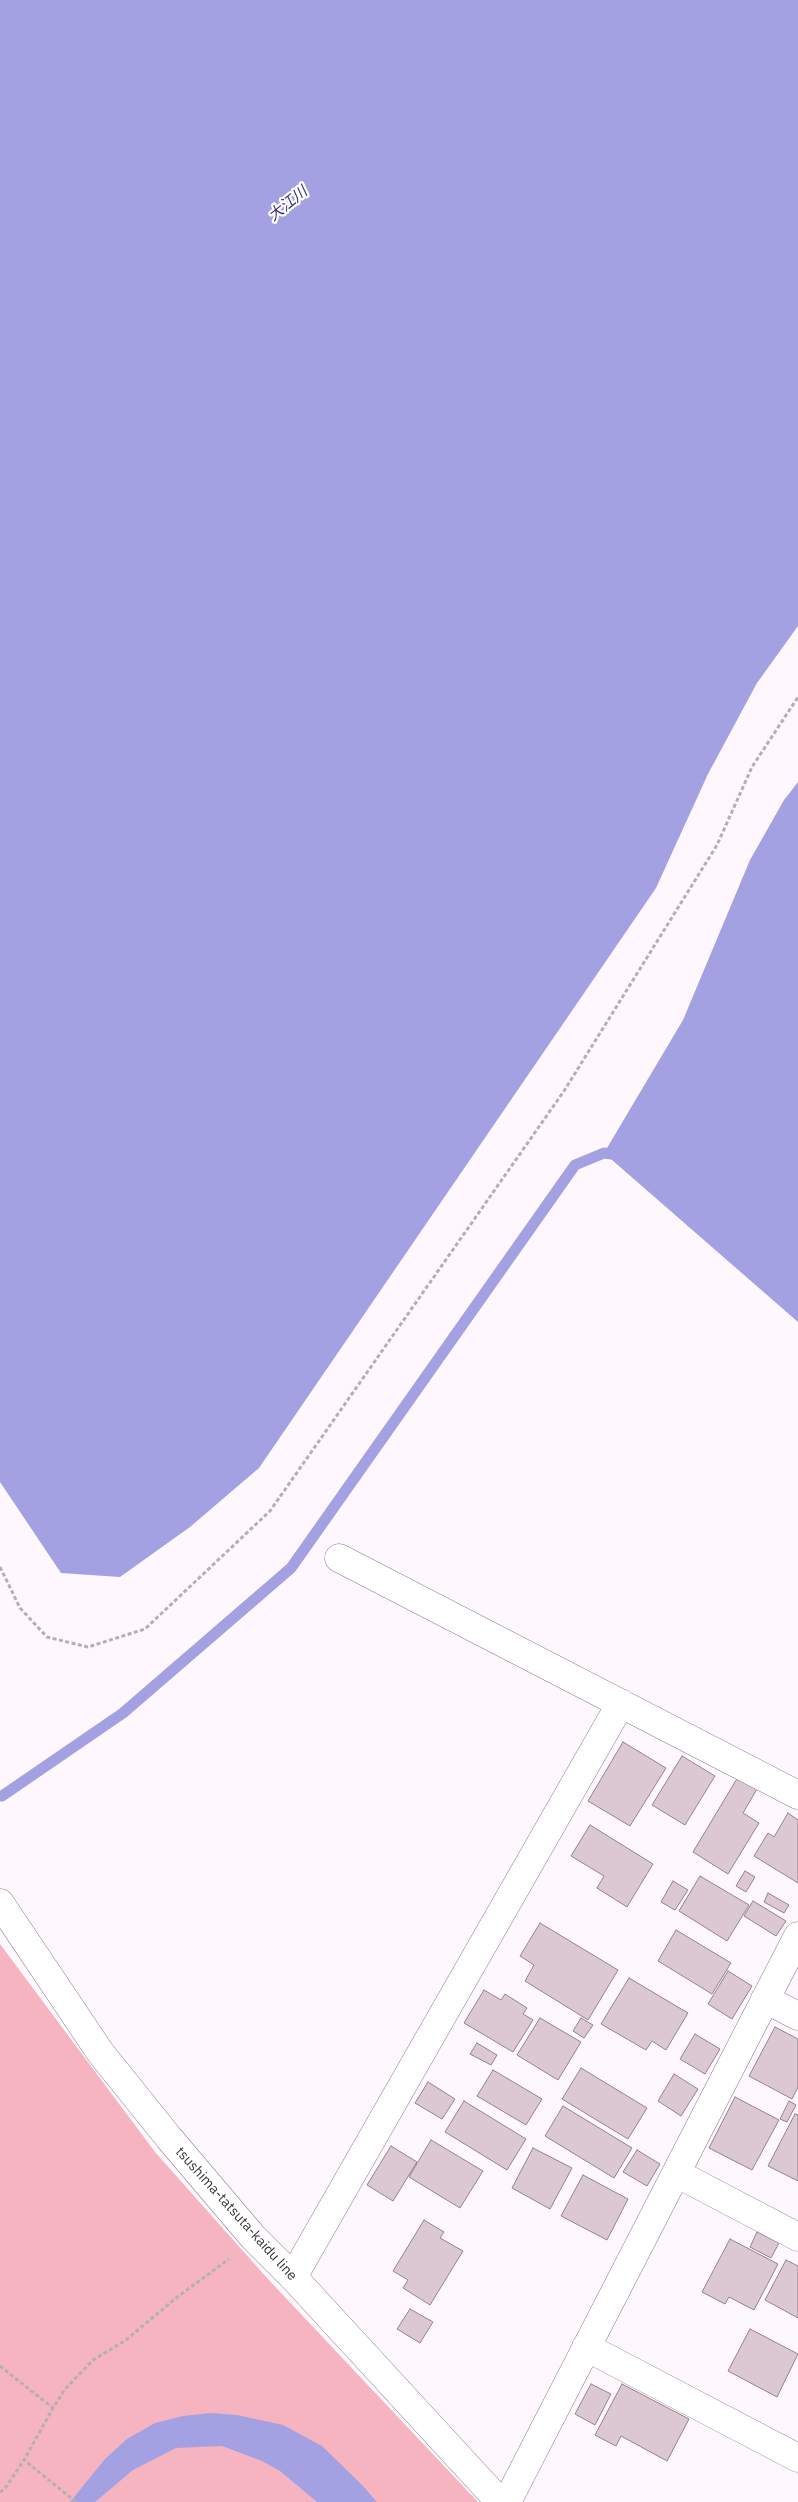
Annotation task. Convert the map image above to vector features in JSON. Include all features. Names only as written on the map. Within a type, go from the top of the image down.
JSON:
[{"type":"street","points":[[338,1558],[798,1795]]},
{"type":"street","points":[[293,2277],[621,1704]]},
{"type":"street","name":"tsushima-tatsuta-kaidu line","points":[[0,1904],[100,2052],[168,2138],[253,2237],[293,2277],[500,2502]]},
{"type":"street","points":[[507,2502],[798,1936]]},
{"type":"street","points":[[765,2000],[798,2016]]},
{"type":"street","points":[[676,2173],[798,2237]]},
{"type":"street","points":[[586,2347],[798,2458]]},
{"type":"path","points":[[0,1567],[20,1608],[47,1637],[88,1647],[145,1629],[270,1511],[564,1091],[717,845],[752,767],[798,697]]},
{"type":"path","points":[[0,2492],[4,2490],[24,2460],[65,2389],[93,2360],[126,2340],[176,2298],[230,2258],[253,2237]]},
{"type":"path","points":[[0,2366],[53,2408]]},
{"type":"path","points":[[24,2460],[76,2502]]},
{"type":"shaded area","points":[[0,1944],[155,2152],[267,2278],[478,2502],[0,2502]]},
{"type":"water","name":"大江川","points":[[0,0],[798,0],[798,626],[757,683],[708,774],[656,888],[259,1468],[190,1527],[120,1577],[61,1573],[0,1482]]},
{"type":"water","points":[[798,782],[798,1322],[604,1153],[683,1020],[750,860],[784,800]]},
{"type":"water","points":[[211,2413],[237,2415],[283,2425],[322,2446],[377,2502],[317,2502],[280,2471],[262,2461],[222,2446],[176,2448],[133,2470],[95,2502],[70,2502],[105,2459],[127,2439],[155,2423],[183,2416]]},
{"type":"building","points":[[623,1742],[666,1768],[630,1826],[588,1801]]},
{"type":"building","points":[[682,1756],[715,1776],[685,1825],[652,1805]]},
{"type":"building","points":[[738,1777],[757,1789],[743,1813],[759,1823],[728,1874],[693,1852]]},
{"type":"building","points":[[788,1813],[798,1820],[798,1883],[754,1856],[768,1833],[774,1837]]},
{"type":"building","points":[[590,1825],[653,1864],[627,1907],[597,1888],[604,1876],[571,1856]]},
{"type":"building","points":[[745,1871],[755,1877],[746,1892],[736,1886]]},
{"type":"building","points":[[700,1876],[749,1905],[727,1941],[679,1911]]},
{"type":"building","points":[[673,1881],[688,1890],[675,1910],[661,1902]]},
{"type":"building","points":[[768,1893],[789,1905],[784,1913],[764,1902]]},
{"type":"building","points":[[753,1901],[786,1921],[776,1936],[744,1916]]},
{"type":"building","points":[[540,1923],[618,1970],[588,2020],[525,1981],[534,1965],[520,1956]]},
{"type":"building","points":[[676,1930],[731,1963],[712,1994],[658,1961]]},
{"type":"building","points":[[728,1971],[752,1986],[732,2019],[708,2004]]},
{"type":"building","points":[[629,1978],[688,2013],[666,2050],[652,2041],[646,2050],[601,2024]]},
{"type":"building","points":[[484,1990],[501,2000],[505,1994],[527,2008],[523,2014],[533,2020],[513,2052],[464,2023]]},
{"type":"building","points":[[540,2018],[581,2042],[558,2080],[517,2055]]},
{"type":"building","points":[[581,2018],[593,2025],[584,2038],[573,2031]]},
{"type":"building","points":[[775,2027],[798,2039],[798,2087],[792,2099],[749,2076]]},
{"type":"building","points":[[695,2034],[720,2049],[705,2074],[680,2059]]},
{"type":"building","points":[[477,2043],[497,2055],[491,2065],[470,2054]]},
{"type":"building","points":[[581,2068],[647,2108],[628,2139],[562,2099]]},
{"type":"building","points":[[493,2070],[542,2099],[526,2125],[477,2096]]},
{"type":"building","points":[[674,2074],[698,2089],[681,2116],[658,2101]]},
{"type":"building","points":[[428,2082],[455,2099],[442,2119],[415,2103]]},
{"type":"building","points":[[735,2097],[779,2120],[752,2170],[709,2148]]},
{"type":"building","points":[[464,2101],[526,2139],[507,2170],[445,2132]]},
{"type":"building","points":[[789,2101],[796,2105],[787,2122],[780,2119]]},
{"type":"building","points":[[563,2106],[632,2148],[614,2178],[545,2136]]},
{"type":"building","points":[[795,2114],[798,2115],[798,2181],[768,2166]]},
{"type":"building","points":[[431,2140],[483,2171],[460,2208],[409,2177]]},
{"type":"building","points":[[391,2146],[417,2162],[393,2201],[367,2185]]},
{"type":"building","points":[[533,2148],[572,2168],[550,2209],[512,2188]]},
{"type":"building","points":[[637,2150],[660,2164],[647,2186],[623,2172]]},
{"type":"building","points":[[583,2175],[628,2199],[607,2240],[561,2216]]},
{"type":"building","points":[[424,2220],[444,2232],[440,2238],[463,2251],[430,2305],[403,2288],[408,2280],[393,2271]]},
{"type":"building","points":[[757,2232],[779,2243],[771,2258],[750,2247]]},
{"type":"building","points":[[730,2239],[778,2264],[754,2310],[729,2297],[725,2304],[702,2292]]},
{"type":"building","points":[[786,2260],[798,2266],[798,2318],[765,2300]]},
{"type":"building","points":[[410,2309],[433,2322],[420,2343],[397,2329]]},
{"type":"building","points":[[750,2329],[798,2354],[777,2397],[728,2371]]},
{"type":"building","points":[[591,2384],[611,2394],[595,2425],[575,2414]]},
{"type":"building","points":[[622,2384],[689,2419],[667,2461],[621,2436],[616,2446],[595,2435]]},
{"type":"waterway","points":[[2,1796],[123,1713],[291,1568],[575,1165],[604,1153],[619,1155]]}]
